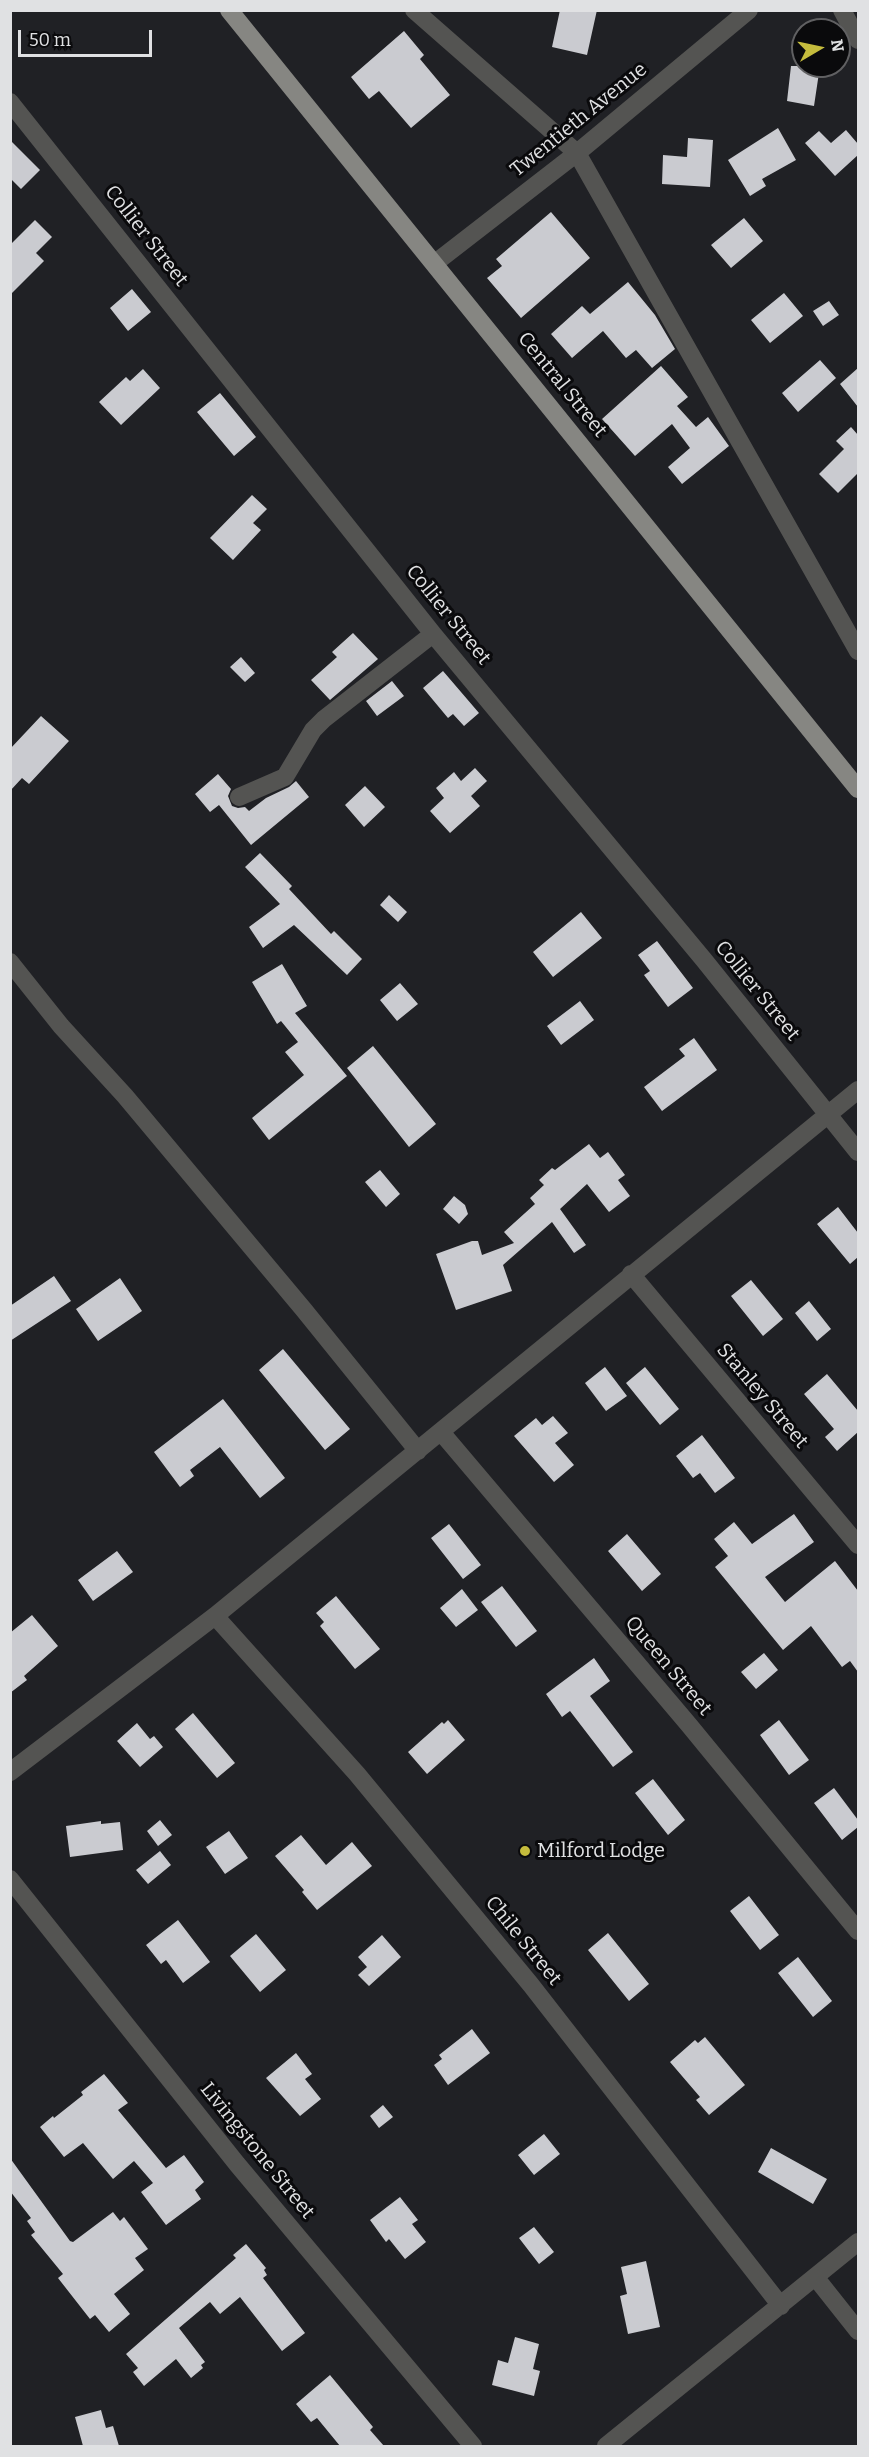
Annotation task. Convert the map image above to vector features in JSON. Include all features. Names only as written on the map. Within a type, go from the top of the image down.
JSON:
[{"type":"main road","name":"Central Street","points":[[229,10],[858,789]]},
{"type":"street","points":[[414,10],[577,153],[858,651]]},
{"type":"street","name":"Twentieth Avenue","points":[[435,263],[577,153],[749,10]]},
{"type":"street","points":[[842,10],[858,40]]},
{"type":"street","name":"Collier Street","points":[[10,102],[433,634],[704,960],[858,1152]]},
{"type":"street","points":[[239,797],[285,777],[313,730],[324,719],[433,634]]},
{"type":"street","points":[[10,962],[61,1026],[124,1096],[304,1310],[418,1451]]},
{"type":"street","points":[[10,1773],[215,1616],[858,1090]]},
{"type":"street","name":"Stanley Street","points":[[631,1274],[858,1545]]},
{"type":"street","name":"Queen Street","points":[[441,1432],[689,1725],[858,1931]]},
{"type":"street","name":"Chile Street","points":[[215,1616],[357,1774],[531,1985],[781,2306]]},
{"type":"street","name":"Livingstone Street","points":[[10,1879],[237,2164],[473,2446]]},
{"type":"street","points":[[606,2446],[858,2242]]},
{"type":"street","points":[[816,2278],[858,2331]]},
{"type":"building","points":[[560,10],[597,10],[587,55],[552,47]]},
{"type":"building","points":[[404,31],[424,55],[420,59],[450,95],[411,128],[379,91],[369,99],[351,77]]},
{"type":"building","points":[[791,66],[791,78],[818,78],[814,106],[787,101]]},
{"type":"building","points":[[778,128],[796,160],[762,179],[766,186],[750,196],[728,160]]},
{"type":"building","points":[[846,130],[858,144],[858,155],[835,176],[805,143],[819,131],[831,143]]},
{"type":"building","points":[[688,138],[713,140],[710,187],[662,184],[663,155],[687,157]]},
{"type":"building","points":[[10,140],[40,170],[21,189],[10,178]]},
{"type":"building","points":[[551,212],[590,258],[521,318],[487,278],[502,266],[496,259]]},
{"type":"building","points":[[744,218],[763,241],[731,268],[711,245]]},
{"type":"building","points":[[35,220],[52,237],[36,253],[44,261],[10,295],[10,245]]},
{"type":"building","points":[[628,282],[655,315],[675,349],[652,368],[636,350],[626,358],[603,331],[572,358],[551,334],[582,306],[590,314]]},
{"type":"building","points":[[132,289],[151,312],[128,331],[110,308]]},
{"type":"building","points":[[784,293],[803,316],[770,343],[751,320]]},
{"type":"building","points":[[829,301],[839,315],[823,326],[813,311]]},
{"type":"building","points":[[820,360],[836,378],[798,412],[782,393]]},
{"type":"building","points":[[661,366],[688,397],[677,406],[696,427],[708,417],[729,446],[682,484],[668,467],[690,448],[672,424],[635,456],[602,419]]},
{"type":"building","points":[[858,368],[858,407],[840,384]]},
{"type":"building","points":[[143,369],[160,388],[121,425],[99,402],[126,377],[130,381]]},
{"type":"building","points":[[220,393],[256,437],[234,456],[197,412]]},
{"type":"building","points":[[851,427],[858,435],[858,473],[838,493],[819,474],[844,449],[836,441]]},
{"type":"building","points":[[252,495],[267,509],[253,523],[261,530],[233,560],[210,538]]},
{"type":"building","points":[[353,633],[378,659],[330,700],[311,680],[337,657],[332,652]]},
{"type":"building","points":[[241,657],[255,673],[245,682],[230,667]]},
{"type":"building","points":[[443,671],[479,713],[464,726],[453,714],[448,718],[423,688]]},
{"type":"building","points":[[392,681],[404,696],[377,716],[366,701]]},
{"type":"building","points":[[41,716],[69,741],[29,784],[22,778],[10,791],[10,749]]},
{"type":"building","points":[[475,768],[487,781],[471,796],[480,806],[450,833],[430,811],[444,798],[436,788],[454,772],[461,781]]},
{"type":"building","points":[[218,774],[231,789],[228,796],[232,806],[245,807],[249,811],[266,798],[296,781],[309,797],[251,845],[219,805],[210,812],[195,794]]},
{"type":"building","points":[[365,786],[385,807],[364,827],[345,805]]},
{"type":"building","points":[[260,853],[292,886],[289,889],[331,934],[334,931],[362,959],[347,975],[294,925],[263,948],[249,927],[280,904],[245,867]]},
{"type":"building","points":[[389,895],[407,912],[398,922],[380,905]]},
{"type":"building","points":[[581,912],[602,938],[553,977],[533,952]]},
{"type":"building","points":[[657,941],[693,988],[668,1007],[644,975],[650,971],[638,955]]},
{"type":"building","points":[[282,964],[307,1006],[295,1013],[347,1076],[269,1140],[252,1118],[304,1075],[285,1052],[298,1042],[281,1021],[277,1024],[252,982]]},
{"type":"building","points":[[400,983],[418,1004],[397,1021],[380,1000]]},
{"type":"building","points":[[580,1001],[594,1020],[561,1045],[547,1026]]},
{"type":"building","points":[[694,1038],[717,1070],[662,1111],[644,1087],[685,1056],[679,1049]]},
{"type":"building","points":[[373,1046],[436,1124],[409,1147],[347,1068]]},
{"type":"building","points":[[589,1144],[600,1158],[608,1152],[625,1175],[618,1180],[630,1196],[609,1212],[587,1184],[560,1209],[586,1245],[574,1253],[552,1222],[503,1265],[512,1291],[456,1310],[436,1254],[472,1241],[478,1241],[482,1255],[514,1243],[504,1232],[535,1204],[530,1198],[544,1185],[539,1180],[552,1168],[555,1170]]},
{"type":"building","points":[[380,1170],[400,1194],[386,1207],[365,1182]]},
{"type":"building","points":[[454,1196],[465,1205],[468,1214],[459,1224],[443,1209]]},
{"type":"building","points":[[838,1207],[858,1233],[858,1257],[850,1264],[817,1224]]},
{"type":"building","points":[[54,1276],[71,1301],[10,1341],[10,1306]]},
{"type":"building","points":[[120,1278],[142,1311],[98,1341],[76,1309]]},
{"type":"building","points":[[751,1280],[783,1319],[763,1336],[731,1296]]},
{"type":"building","points":[[809,1301],[831,1329],[817,1341],[795,1313]]},
{"type":"building","points":[[283,1349],[350,1429],[325,1450],[259,1370]]},
{"type":"building","points":[[605,1367],[627,1396],[606,1411],[585,1383]]},
{"type":"building","points":[[645,1367],[679,1409],[660,1425],[626,1383]]},
{"type":"building","points":[[827,1374],[858,1411],[858,1432],[837,1451],[825,1437],[834,1429],[804,1394]]},
{"type":"building","points":[[223,1399],[285,1478],[260,1498],[220,1447],[190,1470],[194,1476],[180,1487],[154,1452]]},
{"type":"building","points":[[553,1416],[568,1433],[555,1443],[574,1465],[554,1482],[514,1436],[536,1418],[542,1425]]},
{"type":"building","points":[[702,1435],[735,1478],[715,1493],[700,1473],[693,1478],[676,1456]]},
{"type":"building","points":[[794,1514],[814,1542],[765,1577],[785,1602],[835,1561],[858,1591],[858,1672],[850,1661],[842,1667],[811,1626],[783,1650],[715,1567],[728,1556],[714,1539],[734,1522],[752,1544]]},
{"type":"building","points":[[449,1524],[481,1565],[463,1579],[431,1538]]},
{"type":"building","points":[[627,1534],[661,1574],[642,1591],[608,1551]]},
{"type":"building","points":[[117,1551],[133,1572],[93,1601],[78,1580]]},
{"type":"building","points":[[502,1586],[537,1631],[516,1647],[481,1602]]},
{"type":"building","points":[[462,1589],[478,1610],[456,1627],[440,1608]]},
{"type":"building","points":[[336,1596],[380,1649],[355,1669],[320,1626],[324,1622],[316,1613]]},
{"type":"building","points":[[32,1615],[58,1646],[24,1676],[27,1680],[10,1693],[10,1633]]},
{"type":"building","points":[[764,1653],[778,1670],[756,1689],[741,1672]]},
{"type":"building","points":[[594,1658],[610,1681],[590,1696],[633,1752],[613,1767],[570,1711],[562,1717],[546,1694]]},
{"type":"building","points":[[193,1713],[235,1763],[217,1778],[175,1729]]},
{"type":"building","points":[[448,1720],[465,1740],[427,1774],[408,1752],[442,1722],[444,1724]]},
{"type":"building","points":[[779,1720],[809,1760],[789,1775],[760,1735]]},
{"type":"building","points":[[137,1723],[150,1739],[154,1736],[163,1747],[140,1767],[117,1741]]},
{"type":"building","points":[[653,1779],[685,1820],[668,1835],[635,1793]]},
{"type":"building","points":[[834,1788],[858,1820],[858,1827],[842,1840],[814,1803]]},
{"type":"building","points":[[160,1820],[172,1835],[158,1846],[147,1831]]},
{"type":"building","points":[[101,1821],[101,1824],[120,1822],[123,1850],[70,1857],[66,1826]]},
{"type":"building","points":[[229,1831],[248,1858],[225,1874],[206,1847]]},
{"type":"building","points":[[301,1835],[326,1865],[352,1842],[372,1866],[317,1910],[302,1892],[304,1890],[275,1856]]},
{"type":"building","points":[[160,1851],[171,1865],[148,1884],[136,1870]]},
{"type":"building","points":[[749,1896],[779,1935],[760,1950],[730,1911]]},
{"type":"building","points":[[178,1920],[210,1962],[183,1983],[166,1960],[161,1964],[146,1945]]},
{"type":"building","points":[[608,1933],[649,1984],[629,2001],[588,1950]]},
{"type":"building","points":[[256,1934],[286,1970],[260,1992],[230,1956]]},
{"type":"building","points":[[382,1935],[401,1957],[369,1986],[358,1975],[367,1967],[358,1957]]},
{"type":"building","points":[[798,1957],[832,2001],[813,2017],[778,1973]]},
{"type":"building","points":[[472,2029],[490,2053],[448,2085],[434,2065],[442,2059],[439,2055]]},
{"type":"building","points":[[705,2037],[745,2085],[709,2115],[696,2100],[700,2097],[670,2062],[695,2040],[698,2043]]},
{"type":"building","points":[[296,2053],[312,2074],[305,2079],[321,2099],[300,2116],[266,2078]]},
{"type":"building","points":[[104,2074],[128,2103],[118,2110],[166,2168],[184,2155],[204,2182],[195,2190],[201,2199],[166,2225],[141,2192],[153,2183],[134,2161],[113,2179],[83,2143],[64,2157],[40,2127],[83,2095],[81,2092]]},
{"type":"building","points":[[383,2105],[393,2117],[379,2128],[370,2116]]},
{"type":"building","points":[[544,2134],[560,2154],[534,2175],[518,2155]]},
{"type":"building","points":[[771,2148],[827,2179],[813,2204],[758,2172]]},
{"type":"building","points":[[10,2158],[70,2241],[73,2242],[113,2212],[120,2221],[124,2217],[148,2249],[135,2258],[144,2270],[114,2294],[130,2314],[109,2332],[95,2315],[90,2319],[58,2278],[63,2274],[31,2235],[35,2232],[27,2221],[31,2218],[10,2191]]},
{"type":"building","points":[[400,2197],[418,2220],[412,2224],[426,2242],[405,2259],[389,2239],[386,2242],[370,2220]]},
{"type":"building","points":[[534,2227],[554,2252],[539,2264],[519,2238]]},
{"type":"building","points":[[246,2244],[266,2268],[264,2270],[267,2275],[263,2278],[305,2333],[282,2351],[240,2297],[220,2314],[210,2302],[179,2328],[205,2362],[201,2365],[203,2368],[191,2378],[176,2359],[144,2386],[133,2372],[138,2368],[126,2354],[236,2258],[233,2255]]},
{"type":"building","points":[[646,2261],[660,2327],[628,2334],[620,2296],[627,2294],[621,2267]]},
{"type":"building","points":[[515,2337],[539,2344],[533,2369],[540,2371],[534,2396],[492,2385],[498,2360],[508,2363]]},
{"type":"building","points":[[330,2375],[373,2427],[370,2430],[384,2446],[340,2446],[317,2418],[311,2422],[296,2404]]},
{"type":"building","points":[[101,2410],[106,2428],[113,2426],[119,2446],[83,2446],[75,2417]]},
{"type":"place","name":"Milford Lodge","points":[[525,1851]]}]
